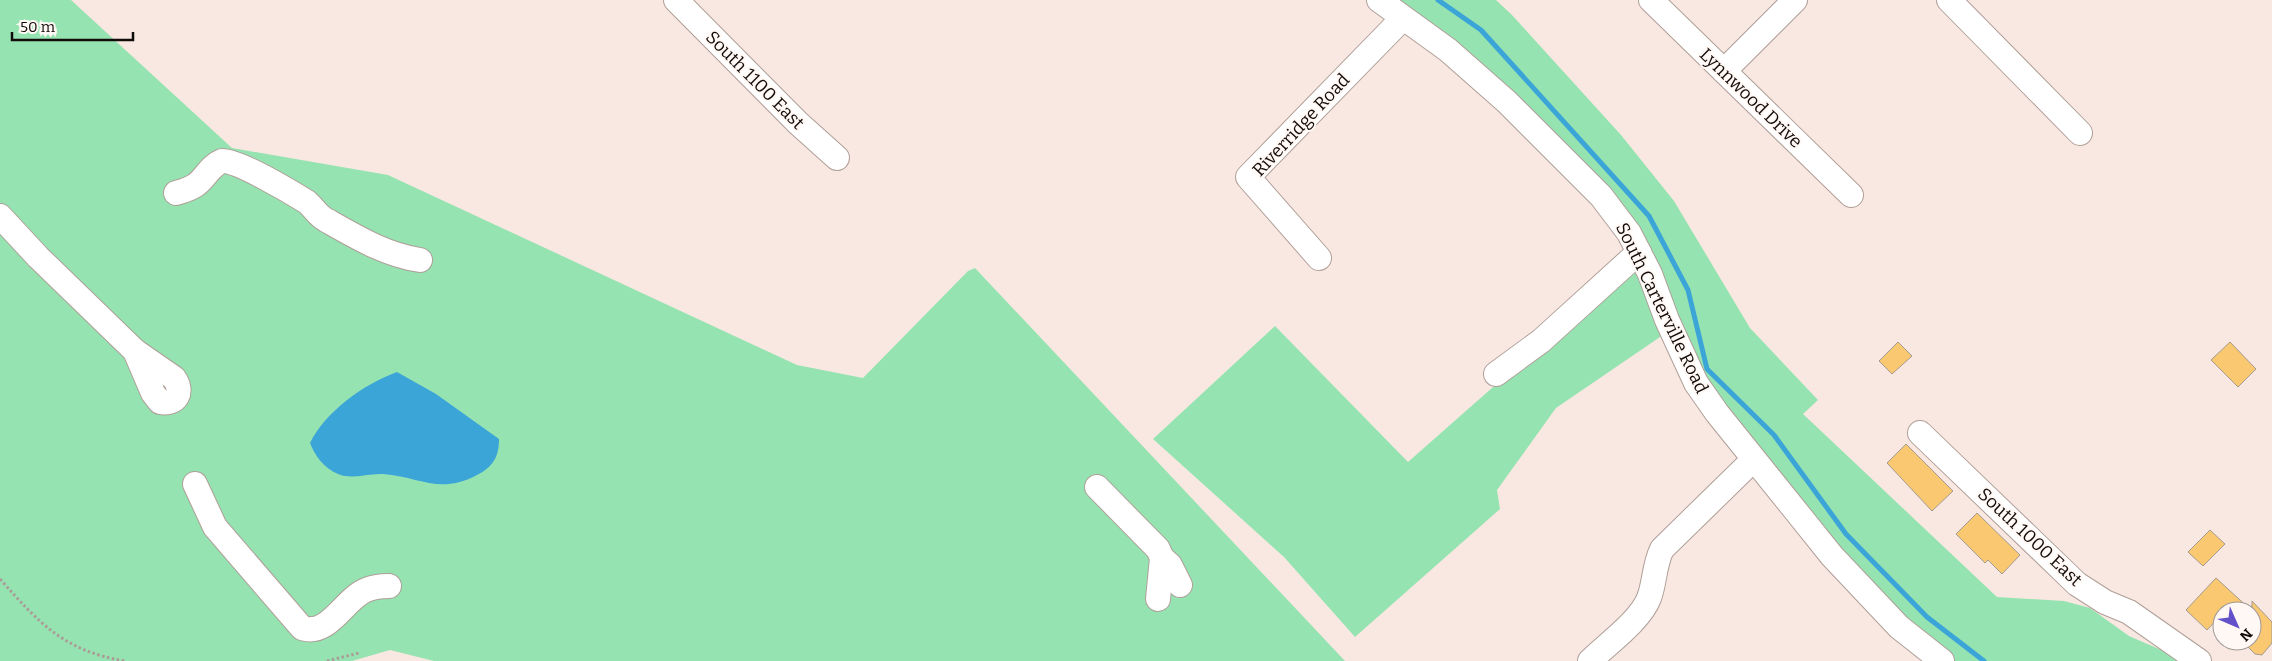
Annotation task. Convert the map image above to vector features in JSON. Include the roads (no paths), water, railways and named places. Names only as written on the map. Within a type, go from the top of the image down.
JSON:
[{"type":"street","name":"South 1100 East","points":[[676,0],[798,123],[837,158]]},
{"type":"street","name":"South Carterville Road","points":[[1379,0],[1448,50],[1518,113],[1601,196],[1620,219],[1639,252],[1696,383],[1753,460],[1832,556],[1899,627],[1942,661]]},
{"type":"street","name":"Lynnwood Drive","points":[[1652,0],[1851,195]]},
{"type":"street","points":[[1724,71],[1795,0]]},
{"type":"street","points":[[1949,0],[2080,133]]},
{"type":"street","name":"Riverridge Road","points":[[1319,258],[1248,177],[1403,18]]},
{"type":"street","points":[[176,193],[198,184],[214,166],[222,161],[231,162],[301,198],[324,219],[393,255],[420,260]]},
{"type":"street","points":[[0,216],[44,263],[135,351]]},
{"type":"street","points":[[1496,374],[1541,340],[1639,252]]},
{"type":"street","name":"South 1000 East","points":[[1920,433],[2077,584],[2105,602],[2129,612],[2200,661]]},
{"type":"street","points":[[1590,661],[1639,614],[1648,601],[1656,560],[1662,549],[1753,460]]},
{"type":"street","points":[[195,484],[215,527],[302,628],[314,630],[322,626],[350,600],[366,590],[389,586]]},
{"type":"street","points":[[1097,487],[1158,549],[1162,558],[1170,565],[1180,585]]},
{"type":"street","points":[[1158,599],[1162,558]]},
{"type":"water","points":[[397,372],[436,394],[499,439],[498,451],[494,461],[487,469],[464,481],[441,484],[383,474],[344,476],[324,465],[317,457],[310,443],[317,431],[336,410],[359,391]]},
{"type":"waterway","points":[[1438,0],[1481,30],[1649,216],[1688,290],[1707,369],[1774,435],[1846,534],[1927,617],[1984,661]]}]
